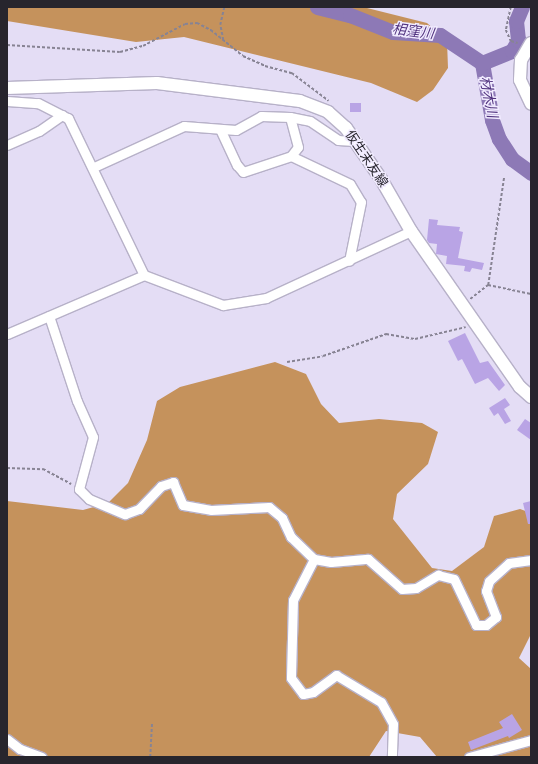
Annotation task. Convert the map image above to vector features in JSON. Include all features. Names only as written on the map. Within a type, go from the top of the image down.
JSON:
[{"type":"main road","points":[[531,43],[521,60],[520,80],[531,104]]},
{"type":"main road","name":"仮生末友線","points":[[7,88],[157,83],[300,101],[328,112],[346,128],[411,231],[520,387],[531,397]]},
{"type":"street","points":[[7,101],[38,103],[68,118],[94,167],[144,275]]},
{"type":"street","points":[[7,145],[39,132],[62,115]]},
{"type":"street","points":[[94,167],[184,126],[236,130],[261,116],[290,117],[310,121],[338,140],[354,141]]},
{"type":"street","points":[[220,129],[237,165],[244,172],[291,156],[298,147],[290,117]]},
{"type":"street","points":[[291,156],[350,184],[361,202],[349,261]]},
{"type":"street","points":[[7,334],[144,275],[224,305],[266,298],[349,261],[411,231]]},
{"type":"street","points":[[49,316],[77,401],[93,437],[80,489],[89,499],[125,514],[139,509],[161,486],[173,482],[183,505],[211,510],[269,507],[282,518],[291,537],[314,559],[331,562],[368,559],[402,589],[416,588],[438,575],[454,579],[476,625],[486,625],[496,617],[486,591],[489,581],[509,563],[531,560]]},
{"type":"street","points":[[314,559],[293,600],[291,678],[303,694],[313,692],[336,675],[381,702],[392,724],[392,757]]},
{"type":"street","points":[[7,739],[20,749],[42,757]]},
{"type":"street","points":[[469,757],[531,740]]},
{"type":"path","points":[[223,40],[220,25],[224,7]]},
{"type":"path","points":[[511,7],[506,30],[511,42]]},
{"type":"path","points":[[7,45],[120,52],[143,46],[185,24],[197,23],[211,30],[243,56],[265,66],[292,73],[333,105]]},
{"type":"path","points":[[462,305],[488,285],[504,177]]},
{"type":"path","points":[[488,285],[531,294]]},
{"type":"path","points":[[287,362],[323,356],[386,334],[415,339],[457,330],[475,323]]},
{"type":"path","points":[[7,468],[43,469],[80,489]]},
{"type":"path","points":[[150,757],[152,723]]},
{"type":"shaded area","points":[[7,7],[363,7],[427,23],[447,41],[448,68],[433,90],[417,102],[371,83],[184,37],[136,42],[7,21]]},
{"type":"shaded area","points":[[275,362],[306,374],[321,404],[339,423],[379,419],[422,423],[438,432],[428,464],[397,494],[393,519],[432,568],[452,571],[484,547],[494,516],[520,509],[531,513],[531,634],[519,658],[531,669],[531,757],[437,757],[420,737],[386,731],[369,757],[7,757],[7,501],[83,510],[108,503],[128,483],[147,440],[157,401],[180,387]]},
{"type":"building","points":[[350,103],[361,103],[361,112],[350,112]]},
{"type":"building","points":[[429,219],[438,220],[437,225],[460,227],[459,231],[463,232],[458,258],[484,263],[482,270],[472,268],[470,272],[464,271],[465,266],[446,264],[447,256],[436,254],[437,244],[429,243],[427,240]]},
{"type":"building","points":[[465,333],[480,363],[488,361],[505,385],[499,391],[488,378],[475,384],[462,359],[458,361],[448,341]]},
{"type":"building","points":[[505,398],[510,405],[504,409],[511,421],[505,424],[498,413],[494,416],[489,408]]},
{"type":"building","points":[[525,419],[531,423],[531,440],[517,430]]},
{"type":"building","points":[[531,501],[531,524],[528,524],[523,503]]},
{"type":"building","points":[[512,714],[522,730],[509,738],[508,736],[471,750],[468,742],[503,728],[499,722]]},
{"type":"waterway","name":"相窪川","points":[[317,7],[350,15],[393,32],[440,35],[482,63]]},
{"type":"waterway","name":"材木川","points":[[482,63],[512,51],[518,40],[516,21],[522,7]]},
{"type":"waterway","name":"材木川","points":[[482,63],[492,120],[499,139],[512,159],[531,173]]}]
